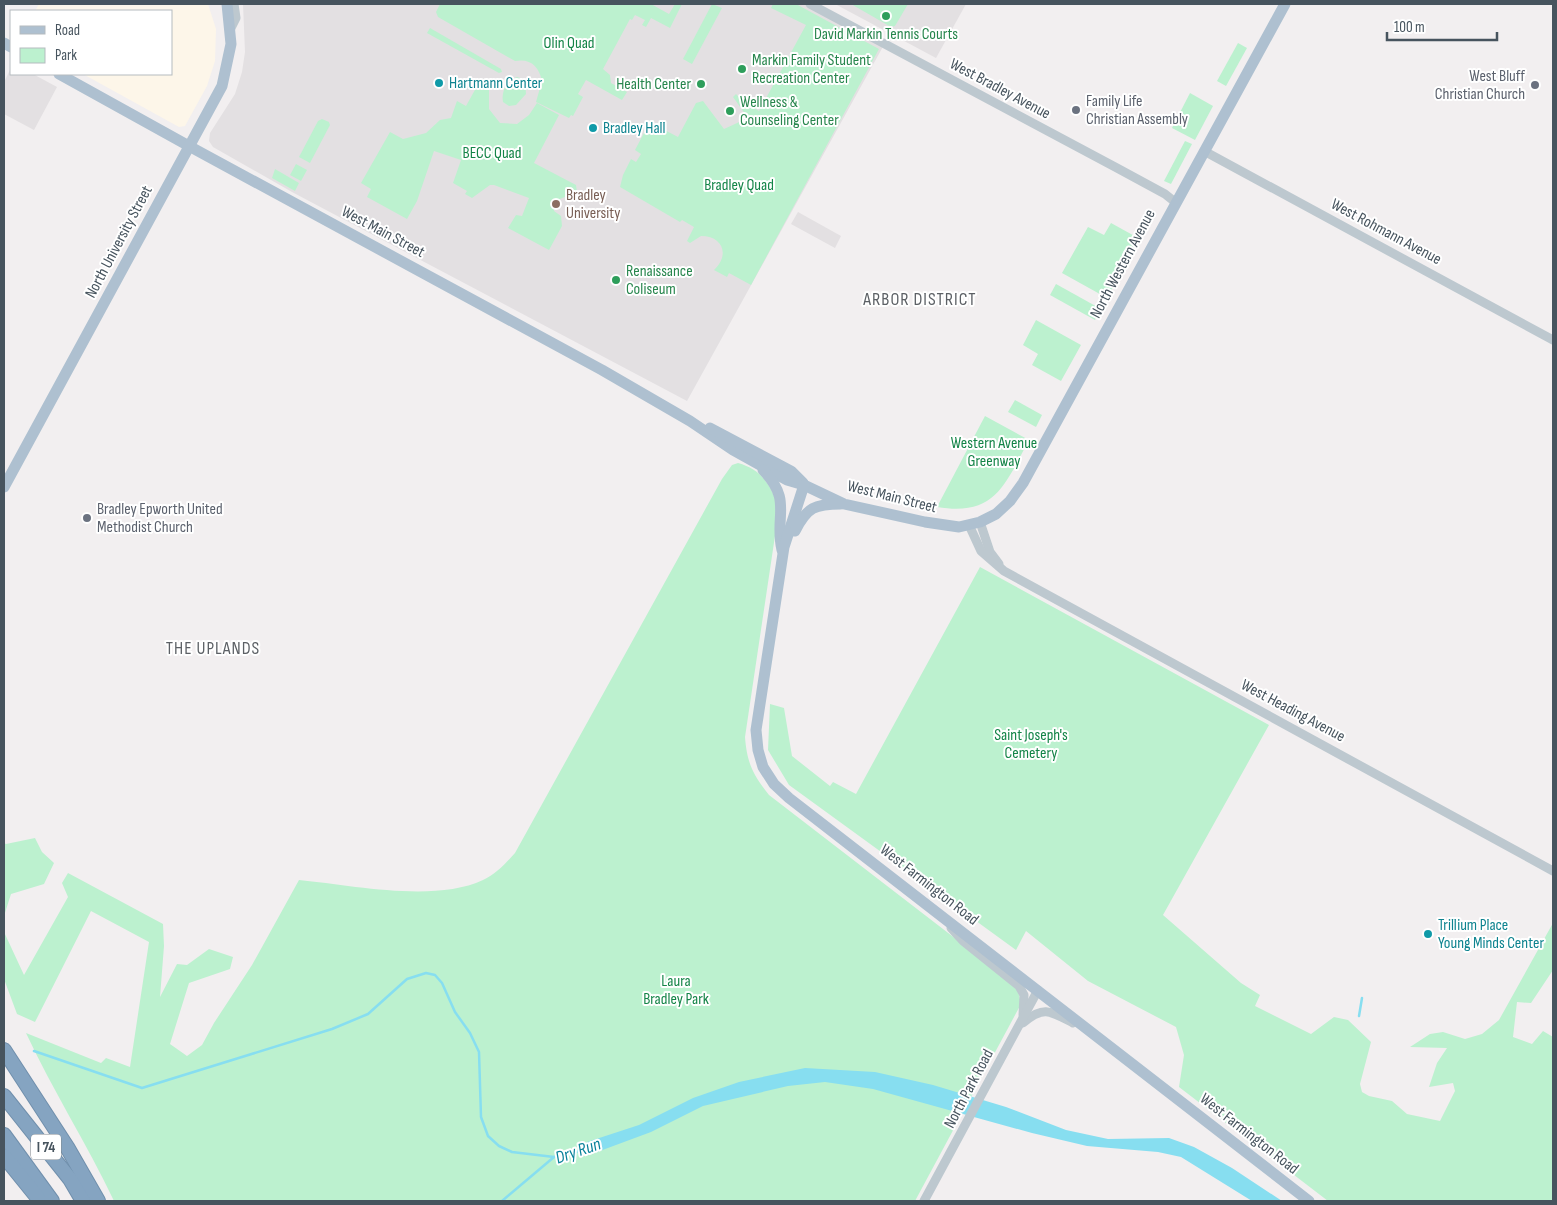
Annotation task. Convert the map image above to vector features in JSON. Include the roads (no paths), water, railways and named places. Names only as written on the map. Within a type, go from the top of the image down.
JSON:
[{"type":"highway","points":[[4,1050],[67,1146],[98,1201]]},
{"type":"highway","name":"I 74","points":[[4,1096],[70,1179],[83,1201]]},
{"type":"highway","name":"I 74","points":[[4,1135],[52,1201]]},
{"type":"highway","points":[[4,1156],[41,1201]]},
{"type":"main road","name":"North University Street","points":[[4,487],[222,86],[229,58],[230,30],[227,4]]},
{"type":"main road","name":"North Western Avenue","points":[[975,524],[1003,509],[1023,483],[1285,4]]},
{"type":"main road","name":"West Main Street","points":[[61,75],[190,147],[464,294],[690,421],[787,480],[804,485],[844,504],[937,525],[959,527],[975,524]]},
{"type":"main road","name":"West Main Street","points":[[690,421],[712,429],[791,471],[804,485]]},
{"type":"main road","points":[[754,461],[770,477],[779,490],[782,502],[778,535],[783,554]]},
{"type":"main road","name":"West Farmington Road","points":[[804,485],[783,554],[757,720],[756,740],[760,760],[771,780],[782,792],[1309,1201]]},
{"type":"main road","points":[[783,554],[802,516],[809,509],[827,504],[844,504]]},
{"type":"street","points":[[230,30],[236,18],[234,4]]},
{"type":"street","name":"West Bradley Avenue","points":[[810,4],[1165,194],[1175,202]]},
{"type":"street","name":"West Rohmann Avenue","points":[[1204,151],[1553,340]]},
{"type":"street","name":"West Heading Avenue","points":[[975,524],[983,555],[998,568],[1553,871]]},
{"type":"street","points":[[929,906],[963,941],[1019,986],[1024,994],[1024,1008],[1019,1027]]},
{"type":"street","name":"North Park Road","points":[[924,1201],[970,1120],[1038,990]]},
{"type":"street","points":[[1019,1027],[1039,1012],[1050,1011],[1094,1034]]},
{"type":"water","name":"Dry Run","points":[[805,1068],[875,1072],[933,1085],[1006,1107],[1066,1130],[1108,1139],[1169,1138],[1194,1147],[1232,1168],[1282,1201],[1252,1201],[1181,1157],[1158,1152],[1087,1146],[1032,1133],[873,1089],[825,1082],[788,1086],[703,1106],[651,1132],[589,1155],[582,1150],[587,1142],[639,1125],[693,1098],[739,1082]]},
{"type":"waterway","points":[[34,1051],[142,1088],[332,1029],[368,1014],[407,979],[426,973],[435,975],[442,983],[455,1012],[470,1033],[479,1052],[481,1117],[488,1136],[499,1146],[512,1152],[554,1157]]},
{"type":"waterway","points":[[1359,1016],[1362,998]]},
{"type":"waterway","name":"Dry Run","points":[[502,1201],[554,1157],[584,1150]]},
{"type":"place","name":"David Markin Tennis Courts","points":[[886,16]]},
{"type":"place","name":"Markin Family Student Recreation Center","points":[[742,69]]},
{"type":"place","name":"Hartmann Center","points":[[439,83]]},
{"type":"place","name":"Health Center","points":[[701,84]]},
{"type":"place","name":"West Bluff Christian Church","points":[[1535,85]]},
{"type":"place","name":"Family Life Christian Assembly","points":[[1076,110]]},
{"type":"place","name":"Wellness & Counseling Center","points":[[730,111]]},
{"type":"place","name":"Bradley Hall","points":[[593,128]]},
{"type":"place","name":"Bradley University","points":[[556,204]]},
{"type":"place","name":"Renaissance Coliseum","points":[[616,280]]},
{"type":"place","name":"Bradley Epworth United Methodist Church","points":[[87,518]]},
{"type":"place","name":"Trillium Place Young Minds Center","points":[[1428,934]]},
{"type":"district","name":"ARBOR DISTRICT","points":[[920,299]]},
{"type":"district","name":"THE UPLANDS","points":[[213,648]]},
{"type":"park label","name":"Olin Quad","points":[[569,43]]},
{"type":"park label","name":"BECC Quad","points":[[492,153]]},
{"type":"park label","name":"Bradley Quad","points":[[739,185]]},
{"type":"park label","name":"Western Avenue Greenway","points":[[994,452]]},
{"type":"park label","name":"Saint Joseph's Cemetery","points":[[1031,744]]},
{"type":"park label","name":"Laura Bradley Park","points":[[676,990]]}]
